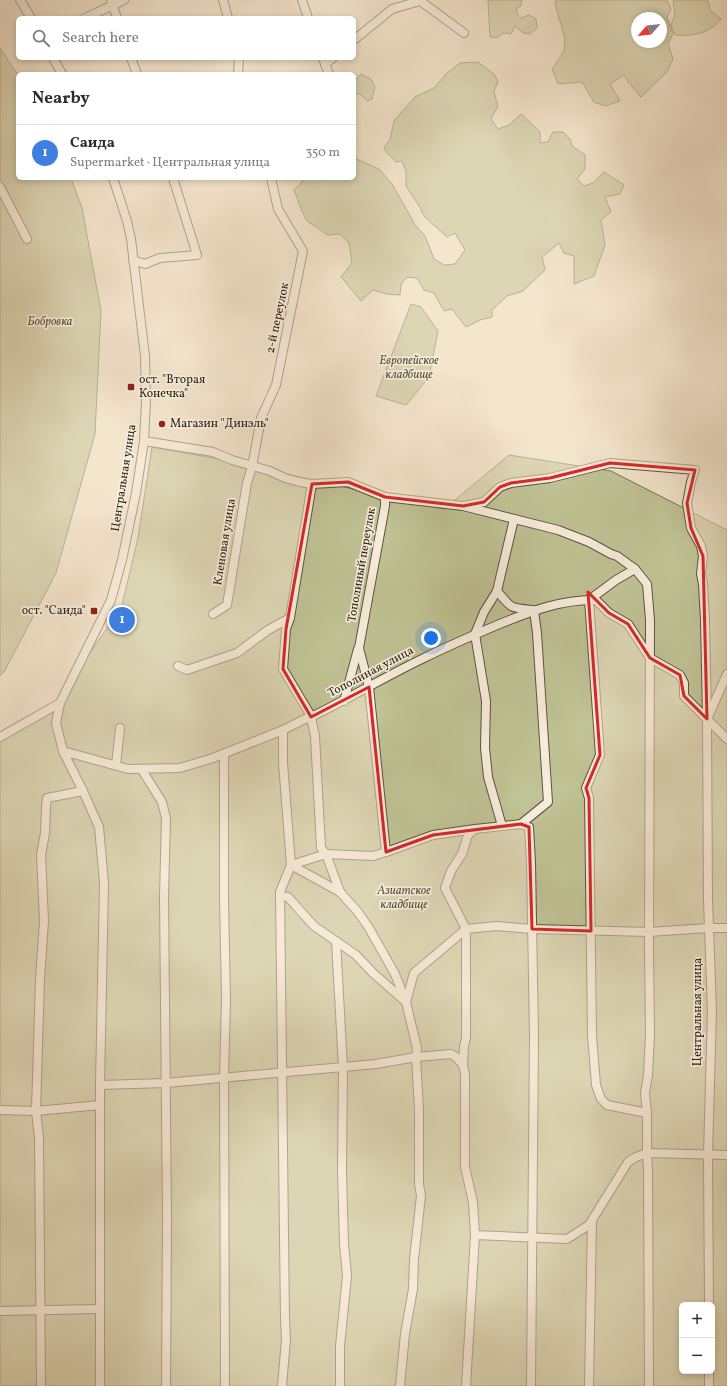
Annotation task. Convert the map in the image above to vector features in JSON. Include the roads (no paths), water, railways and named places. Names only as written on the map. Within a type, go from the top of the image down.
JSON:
[{"type":"street","points":[[20,0],[29,16]]},
{"type":"street","points":[[89,16],[112,3],[124,0]]},
{"type":"street","points":[[223,0],[227,16]]},
{"type":"street","points":[[302,0],[307,16]]},
{"type":"street","points":[[356,38],[392,9],[420,0],[464,33]]},
{"type":"street","points":[[112,3],[116,16]]},
{"type":"street","points":[[54,60],[61,72]]},
{"type":"street","points":[[132,60],[136,72]]},
{"type":"street","points":[[238,60],[238,72]]},
{"type":"street","points":[[324,61],[328,72]]},
{"type":"street","name":"Центральная улица","points":[[100,1386],[100,1085],[104,883],[98,826],[83,791],[63,751],[56,724],[60,703],[111,600],[130,525],[144,441],[146,401],[145,356],[134,260],[127,221],[114,180]]},
{"type":"street","points":[[134,260],[144,264],[160,258],[197,255],[174,180]]},
{"type":"street","name":"2-й переулок","points":[[252,467],[261,418],[276,386],[303,252],[278,209],[271,180]]},
{"type":"street","points":[[0,187],[27,239]]},
{"type":"street","points":[[144,441],[213,452],[252,467],[270,471],[285,478],[300,482],[312,484],[348,482],[385,497]]},
{"type":"street","name":"Центральная улица","points":[[462,506],[484,502],[500,487],[511,483],[550,478],[610,463],[695,470],[687,503],[691,528],[701,546],[703,556],[702,574],[705,620],[708,928],[712,1011],[708,1155],[709,1302]]},
{"type":"street","name":"Кленовая улица","points":[[213,614],[227,605],[247,483],[252,467]]},
{"type":"street","points":[[312,484],[290,618],[286,629],[283,669],[311,716],[314,736],[322,848],[326,854],[340,892]]},
{"type":"street","name":"Тополиный переулок","points":[[344,701],[359,648],[385,506],[385,497],[462,506],[558,530],[589,542],[617,556],[635,569],[647,584],[650,620],[650,1034],[648,1075],[644,1094],[647,1112],[646,1153],[648,1169],[649,1386]]},
{"type":"street","points":[[502,826],[488,777],[485,748],[486,701],[475,634],[484,612],[497,592],[514,519]]},
{"type":"street","points":[[589,600],[611,583],[635,569]]},
{"type":"street","points":[[497,592],[510,606],[514,608],[534,610],[537,633],[548,802],[521,824]]},
{"type":"street","points":[[589,600],[596,600],[609,613],[628,624],[650,658],[680,675],[684,684],[684,696],[707,719],[709,723],[721,732],[727,739]]},
{"type":"street","points":[[589,600],[600,755],[586,788],[589,798],[592,1035],[596,1085],[601,1099],[608,1105],[647,1112]]},
{"type":"street","name":"Тополиная улица","points":[[63,751],[128,769],[142,770],[180,768],[224,754],[283,730],[344,701],[424,658],[475,634],[534,610],[565,602],[589,600]]},
{"type":"street","points":[[178,666],[187,670],[237,653],[268,630],[290,618]]},
{"type":"street","name":"Тополиный переулок","points":[[359,648],[369,687],[386,852]]},
{"type":"street","points":[[707,719],[727,674]]},
{"type":"street","points":[[0,737],[60,703]]},
{"type":"street","points":[[116,765],[120,728]]},
{"type":"street","points":[[282,1386],[286,1339],[280,892],[291,865],[283,763],[283,730]]},
{"type":"street","points":[[224,754],[226,999],[224,1077],[225,1386]]},
{"type":"street","points":[[142,770],[162,802],[166,818],[164,897],[166,1083],[166,1386]]},
{"type":"street","points":[[41,1386],[39,1138],[36,1111],[40,980],[44,921],[41,855],[45,833],[47,798],[83,791]]},
{"type":"street","points":[[291,865],[326,854],[373,856],[433,835],[521,824],[529,828],[534,1037],[531,1386]]},
{"type":"street","points":[[466,1386],[475,1235],[473,1202],[465,1167],[465,1074],[463,1064],[466,1038],[466,929],[445,888],[451,871],[462,854],[468,834],[475,829]]},
{"type":"street","points":[[291,865],[340,892],[358,912],[369,928],[395,974],[406,1002],[418,1048],[416,1057],[419,1110],[419,1184],[421,1196],[414,1259],[413,1289],[405,1334],[400,1386]]},
{"type":"street","points":[[280,896],[288,897],[314,926],[356,955],[373,973],[406,1002]]},
{"type":"street","points":[[406,1002],[414,973],[466,929],[497,926],[532,929],[649,932],[727,928]]},
{"type":"street","points":[[336,941],[344,1067],[342,1171],[344,1244],[347,1276],[340,1346],[340,1386]]},
{"type":"street","points":[[100,1085],[166,1083],[376,1064],[416,1057],[451,1054],[457,1052],[464,1046]]},
{"type":"street","points":[[451,1054],[463,1064]]},
{"type":"street","points":[[0,1110],[36,1111],[100,1105]]},
{"type":"street","points":[[475,1235],[567,1239],[589,1226],[628,1162],[636,1156],[646,1153],[727,1155]]},
{"type":"street","points":[[589,1386],[592,1221]]},
{"type":"street","points":[[0,1312],[40,1309],[99,1309]]},
{"type":"street","points":[[709,1374],[709,1386]]},
{"type":"place","name":"ост. \"Вторая Конечка\"","points":[[131,387]]},
{"type":"place","name":"Магазин \"Динэль\"","points":[[162,424]]},
{"type":"place","name":"ост. \"Саида\"","points":[[94,611]]},
{"type":"place","name":"Саида","points":[[122,620]]},
{"type":"park label","name":"Бобровка","points":[[50,322]]},
{"type":"park label","name":"Европейское кладбище","points":[[409,368]]},
{"type":"park label","name":"Азиатское кладбище","points":[[404,898]]}]
